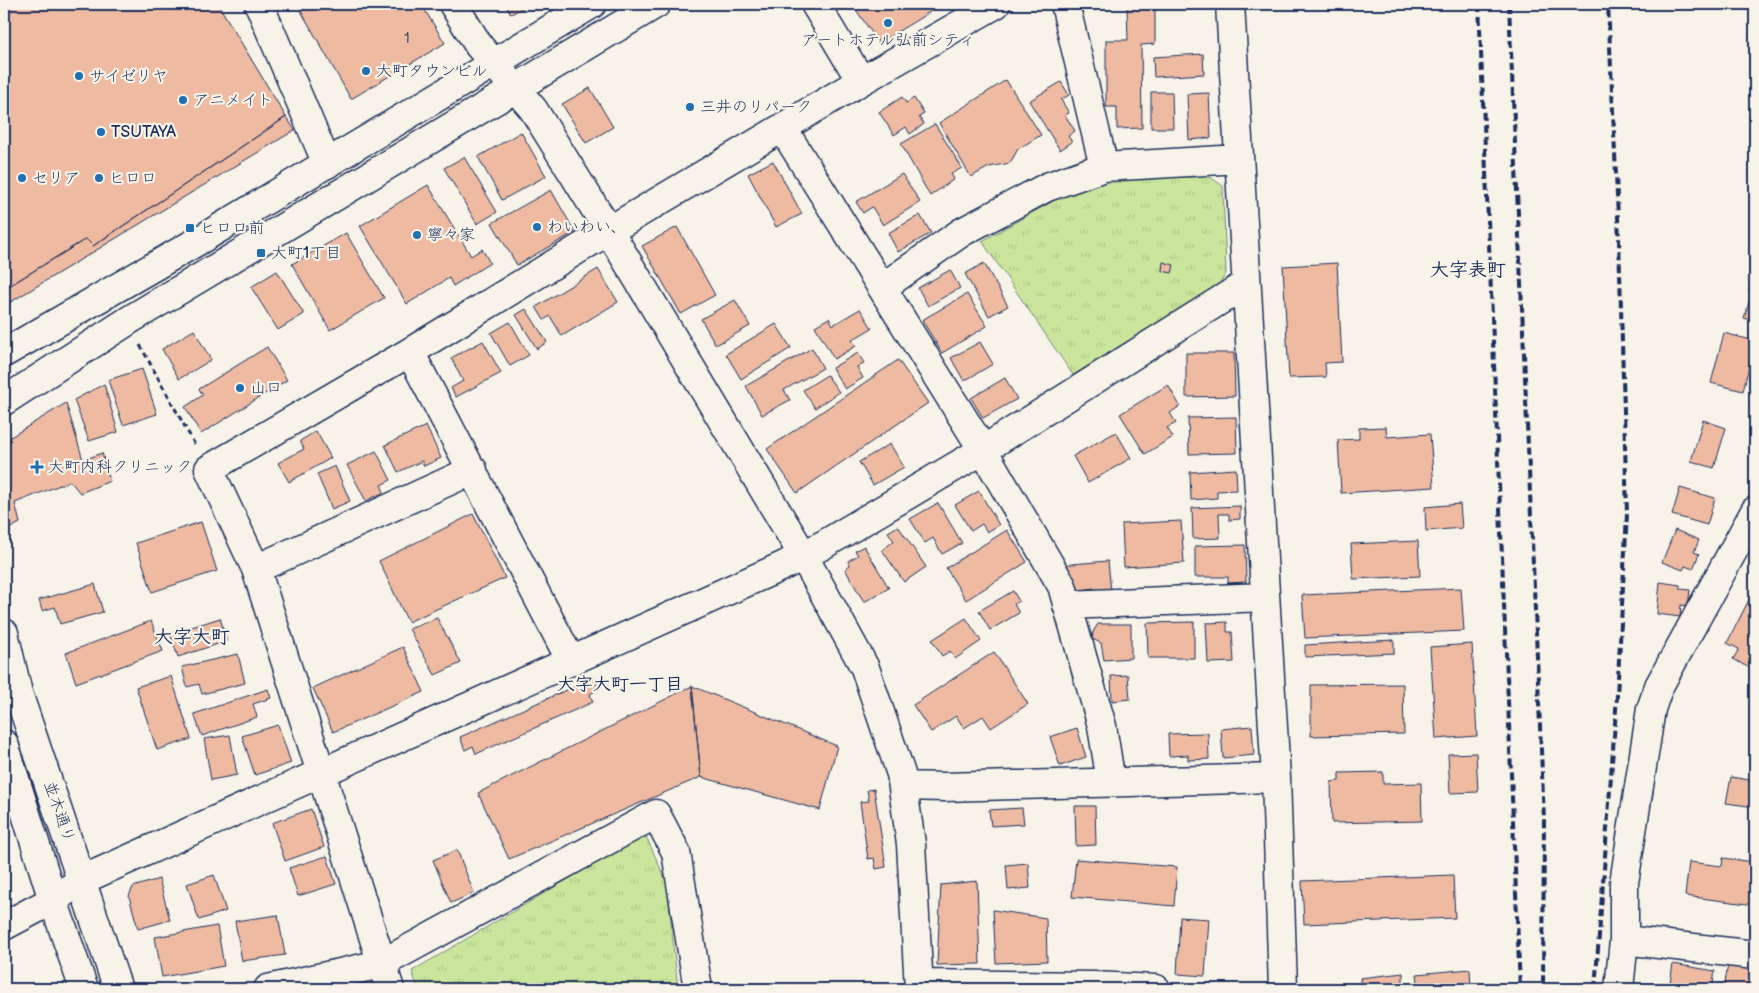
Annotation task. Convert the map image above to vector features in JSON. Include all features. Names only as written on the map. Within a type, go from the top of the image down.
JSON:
[{"type":"street","points":[[259,4],[327,164]]},
{"type":"street","points":[[453,4],[479,46],[533,109],[609,230],[803,555],[866,668],[904,786],[911,844],[919,987],[1156,989]]},
{"type":"street","points":[[4,353],[198,241],[592,4]]},
{"type":"street","points":[[4,401],[131,319],[656,4]]},
{"type":"street","points":[[815,4],[861,81]]},
{"type":"street","points":[[390,989],[256,569],[209,469],[410,352],[609,230],[783,129],[861,81],[996,4]]},
{"type":"street","points":[[1065,4],[1104,167]]},
{"type":"street","points":[[1230,4],[1276,778],[1283,989]]},
{"type":"street","points":[[783,129],[983,450],[1062,586],[1102,726],[1112,782]]},
{"type":"street","points":[[883,288],[962,232],[1047,187],[1104,167],[1239,159]]},
{"type":"street","points":[[4,926],[53,900],[82,880],[785,565],[983,450],[1246,284]]},
{"type":"street","points":[[410,352],[571,661]]},
{"type":"street","points":[[256,569],[473,470]]},
{"type":"street","points":[[1618,989],[1624,940],[1624,883],[1651,709],[1658,686],[1755,511]]},
{"type":"street","points":[[1067,605],[1265,597]]},
{"type":"street","name":"並木通り","points":[[4,633],[18,693],[118,989]]},
{"type":"street","name":"並木通り","points":[[4,744],[53,900],[84,989]]},
{"type":"street","points":[[904,786],[944,787],[1276,778]]},
{"type":"street","points":[[268,989],[381,964],[656,814],[676,852],[698,989]]},
{"type":"street","points":[[1624,940],[1755,955]]},
{"type":"path","points":[[138,343],[209,469]]},
{"type":"green space","points":[[1117,177],[1210,177],[1223,186],[1226,273],[1219,285],[1073,375],[982,241],[1080,186]]},
{"type":"green space","points":[[645,834],[667,883],[678,989],[418,989],[412,971]]},
{"type":"building","name":"ヒロロ","points":[[4,4],[218,4],[286,117],[93,246],[86,239],[4,289]]},
{"type":"building","name":"大町タウンビル","points":[[297,4],[421,4],[445,43],[351,99]]},
{"type":"building","points":[[505,4],[530,4],[511,14]]},
{"type":"building","name":"アートホテル弘前シティ","points":[[852,4],[943,4],[879,43]]},
{"type":"building","points":[[1127,6],[1155,6],[1155,44],[1141,45],[1142,128],[1117,129],[1117,107],[1106,107],[1106,40],[1128,40]]},
{"type":"building","points":[[1203,54],[1204,74],[1154,77],[1153,57]]},
{"type":"building","points":[[1006,80],[1041,135],[1018,149],[1010,163],[989,167],[971,177],[939,123]]},
{"type":"building","points":[[1061,82],[1069,95],[1061,100],[1069,113],[1065,115],[1075,131],[1068,136],[1072,142],[1060,150],[1029,101]]},
{"type":"building","points":[[590,88],[613,127],[586,143],[562,104]]},
{"type":"building","points":[[1151,92],[1172,92],[1173,128],[1151,128]]},
{"type":"building","points":[[1209,93],[1211,138],[1189,140],[1187,94]]},
{"type":"building","points":[[902,97],[906,103],[914,98],[924,114],[919,117],[924,124],[910,134],[906,127],[894,135],[879,112]]},
{"type":"building","points":[[286,117],[295,130],[4,306],[4,289],[86,239],[93,246]]},
{"type":"building","points":[[935,124],[962,168],[951,174],[954,179],[930,196],[901,144]]},
{"type":"building","points":[[521,132],[546,176],[502,200],[478,157]]},
{"type":"building","points":[[464,157],[497,212],[477,224],[444,168]]},
{"type":"building","points":[[773,161],[802,214],[776,227],[748,174]]},
{"type":"building","points":[[902,174],[920,202],[883,225],[872,207],[863,213],[856,202]]},
{"type":"building","points":[[428,185],[471,256],[482,249],[490,263],[453,286],[449,278],[407,304],[360,226]]},
{"type":"building","points":[[551,190],[575,232],[517,265],[492,223]]},
{"type":"building","points":[[920,215],[931,233],[898,252],[888,233]]},
{"type":"building","points":[[677,227],[715,295],[681,314],[642,246]]},
{"type":"building","points":[[346,233],[384,298],[330,330],[292,264]]},
{"type":"building","points":[[1163,262],[1174,265],[1172,273],[1162,271]]},
{"type":"building","points":[[984,263],[1008,306],[989,316],[965,274]]},
{"type":"building","points":[[1337,263],[1342,362],[1325,363],[1326,377],[1289,378],[1283,266]]},
{"type":"building","points":[[598,269],[618,302],[562,336],[550,316],[544,320],[536,307]]},
{"type":"building","points":[[950,270],[960,288],[928,306],[918,288]]},
{"type":"building","points":[[277,271],[304,314],[278,330],[251,287]]},
{"type":"building","points":[[1755,277],[1755,294],[1749,291]]},
{"type":"building","points":[[967,294],[987,326],[942,353],[922,320]]},
{"type":"building","points":[[1750,299],[1755,301],[1755,321],[1744,318]]},
{"type":"building","points":[[735,300],[750,326],[716,345],[701,319]]},
{"type":"building","points":[[526,309],[547,342],[537,349],[516,315]]},
{"type":"building","points":[[860,309],[872,328],[852,340],[856,346],[834,359],[815,326],[829,318],[833,325]]},
{"type":"building","points":[[510,322],[529,355],[510,366],[491,333]]},
{"type":"building","points":[[776,324],[791,348],[741,379],[726,354]]},
{"type":"building","points":[[194,330],[211,360],[179,379],[162,349]]},
{"type":"building","points":[[1724,333],[1755,341],[1743,391],[1711,383]]},
{"type":"building","points":[[483,341],[501,373],[456,397],[451,388],[463,381],[451,358]]},
{"type":"building","points":[[980,342],[993,364],[964,381],[951,358]]},
{"type":"building","points":[[267,347],[287,380],[201,434],[185,407],[203,395],[199,389]]},
{"type":"building","points":[[812,348],[823,368],[784,390],[790,400],[762,415],[746,386]]},
{"type":"building","points":[[858,353],[864,363],[857,367],[863,378],[845,389],[832,368]]},
{"type":"building","points":[[1186,353],[1234,353],[1235,396],[1186,397]]},
{"type":"building","points":[[898,360],[928,403],[797,493],[767,449]]},
{"type":"building","points":[[142,369],[157,414],[123,425],[108,380]]},
{"type":"building","points":[[827,375],[839,392],[815,408],[803,390]]},
{"type":"building","points":[[1005,378],[1017,399],[983,418],[971,398]]},
{"type":"building","points":[[104,384],[118,432],[89,441],[74,400]]},
{"type":"building","points":[[1168,385],[1180,406],[1170,413],[1176,423],[1167,428],[1173,437],[1145,454],[1120,414]]},
{"type":"building","points":[[66,403],[83,460],[102,453],[110,481],[80,493],[70,481],[15,503],[20,523],[5,531],[4,455],[9,438]]},
{"type":"building","points":[[1236,417],[1237,453],[1189,454],[1188,418]]},
{"type":"building","points":[[1703,420],[1726,428],[1714,468],[1691,461]]},
{"type":"building","points":[[426,426],[441,458],[424,466],[422,461],[398,472],[385,445]]},
{"type":"building","points":[[1386,427],[1387,437],[1430,434],[1434,487],[1341,493],[1338,440],[1359,439],[1359,428]]},
{"type":"building","points":[[316,431],[331,458],[289,482],[278,463],[304,449],[300,441]]},
{"type":"building","points":[[1116,432],[1131,458],[1088,483],[1073,456]]},
{"type":"building","points":[[890,444],[904,467],[873,485],[859,462]]},
{"type":"building","points":[[376,451],[391,480],[381,485],[384,492],[366,501],[347,465]]},
{"type":"building","points":[[335,466],[350,501],[332,509],[317,474]]},
{"type":"building","points":[[1236,469],[1237,490],[1217,491],[1217,498],[1191,500],[1190,472]]},
{"type":"building","points":[[1680,488],[1715,498],[1707,525],[1672,515]]},
{"type":"building","points":[[979,491],[999,525],[987,532],[982,524],[971,531],[955,505]]},
{"type":"building","points":[[938,503],[962,543],[942,554],[933,538],[925,543],[910,519]]},
{"type":"building","points":[[1460,504],[1462,528],[1426,531],[1425,507]]},
{"type":"building","points":[[1240,506],[1240,519],[1229,520],[1229,514],[1219,514],[1220,538],[1193,539],[1192,508]]},
{"type":"building","points":[[473,514],[505,578],[408,622],[379,561]]},
{"type":"building","points":[[1181,521],[1184,563],[1124,567],[1122,524]]},
{"type":"building","points":[[201,522],[217,571],[152,592],[136,543]]},
{"type":"building","points":[[898,526],[926,567],[904,582],[882,550],[894,541],[888,532]]},
{"type":"building","points":[[1007,530],[1027,562],[966,600],[946,568]]},
{"type":"building","points":[[1675,530],[1699,540],[1694,552],[1699,554],[1693,569],[1685,566],[1683,570],[1662,562]]},
{"type":"building","points":[[1418,541],[1420,576],[1353,579],[1351,544]]},
{"type":"building","points":[[1245,545],[1246,582],[1228,583],[1228,577],[1195,577],[1195,546]]},
{"type":"building","points":[[864,546],[889,588],[864,602],[845,569],[850,565],[848,561],[858,555],[855,551]]},
{"type":"building","points":[[1108,561],[1111,592],[1095,595],[1094,588],[1075,591],[1060,565]]},
{"type":"building","points":[[1660,582],[1680,585],[1680,589],[1690,590],[1688,606],[1681,605],[1680,617],[1657,614]]},
{"type":"building","points":[[95,584],[103,612],[60,624],[55,607],[42,611],[39,600]]},
{"type":"building","points":[[1461,588],[1464,631],[1305,638],[1302,595]]},
{"type":"building","points":[[1755,588],[1755,671],[1733,659],[1739,649],[1727,643]]},
{"type":"building","points":[[1013,591],[1019,601],[1014,604],[1019,613],[990,630],[979,611]]},
{"type":"building","points":[[220,618],[227,641],[178,657],[170,634]]},
{"type":"building","points":[[437,618],[461,663],[435,675],[409,629]]},
{"type":"building","points":[[966,618],[981,641],[955,659],[950,651],[942,656],[932,640]]},
{"type":"building","points":[[151,621],[163,651],[76,683],[66,653]]},
{"type":"building","points":[[1194,622],[1194,658],[1148,658],[1147,623]]},
{"type":"building","points":[[1227,622],[1227,632],[1232,632],[1234,662],[1208,663],[1206,623]]},
{"type":"building","points":[[1098,624],[1131,624],[1131,658],[1104,660],[1101,643],[1092,639],[1093,632]]},
{"type":"building","points":[[1394,640],[1394,653],[1305,657],[1305,645]]},
{"type":"building","points":[[1472,644],[1477,736],[1436,739],[1430,647]]},
{"type":"building","points":[[403,647],[424,692],[333,732],[313,688]]},
{"type":"building","points":[[994,652],[1028,704],[991,728],[983,716],[964,728],[956,716],[931,732],[913,705]]},
{"type":"building","points":[[238,654],[245,683],[202,694],[199,684],[187,687],[182,667]]},
{"type":"building","points":[[1128,675],[1130,699],[1112,701],[1111,676]]},
{"type":"building","points":[[171,676],[191,739],[157,750],[136,687]]},
{"type":"building","points":[[594,678],[599,689],[590,694],[593,702],[476,754],[473,746],[465,750],[460,737]]},
{"type":"building","points":[[1403,684],[1404,734],[1311,736],[1311,685]]},
{"type":"building","points":[[692,686],[701,777],[509,859],[478,793]]},
{"type":"building","points":[[692,686],[837,746],[820,810],[701,777]]},
{"type":"building","points":[[268,689],[271,698],[253,704],[257,717],[202,736],[194,714]]},
{"type":"building","points":[[278,725],[291,763],[255,775],[242,736]]},
{"type":"building","points":[[1252,726],[1254,755],[1223,758],[1221,729]]},
{"type":"building","points":[[1077,728],[1086,757],[1060,766],[1050,737]]},
{"type":"building","points":[[1208,733],[1209,759],[1188,760],[1188,755],[1169,756],[1168,734]]},
{"type":"building","points":[[230,735],[237,775],[211,780],[204,739]]},
{"type":"building","points":[[1476,753],[1478,792],[1450,793],[1448,754]]},
{"type":"building","points":[[1383,772],[1383,784],[1421,783],[1422,821],[1332,823],[1331,782],[1339,781],[1339,773]]},
{"type":"building","points":[[1731,777],[1755,781],[1755,807],[1726,803]]},
{"type":"building","points":[[874,789],[886,867],[876,869],[874,858],[868,859],[860,802],[869,801],[867,790]]},
{"type":"building","points":[[1075,806],[1095,806],[1096,845],[1076,846]]},
{"type":"building","points":[[1022,808],[1024,824],[991,826],[989,810]]},
{"type":"building","points":[[311,809],[324,847],[285,861],[272,823]]},
{"type":"building","points":[[457,850],[474,893],[451,903],[433,860]]},
{"type":"building","points":[[327,856],[336,884],[298,896],[289,868]]},
{"type":"building","points":[[1723,858],[1755,862],[1755,905],[1685,896],[1689,862],[1722,866]]},
{"type":"building","points":[[1076,859],[1177,867],[1174,906],[1072,897]]},
{"type":"building","points":[[1028,863],[1030,888],[1008,890],[1006,865]]},
{"type":"building","points":[[214,875],[226,911],[199,920],[187,884]]},
{"type":"building","points":[[1453,875],[1455,918],[1304,924],[1302,881]]},
{"type":"building","points":[[159,879],[170,920],[138,929],[129,896],[133,887]]},
{"type":"building","points":[[977,881],[980,964],[937,965],[941,885]]},
{"type":"building","points":[[993,910],[1046,918],[1047,961],[996,963]]},
{"type":"building","points":[[278,915],[285,955],[242,961],[235,921]]},
{"type":"building","points":[[1180,917],[1209,919],[1205,976],[1177,974]]},
{"type":"building","points":[[217,926],[224,966],[162,977],[155,937]]},
{"type":"building","points":[[1673,964],[1715,971],[1712,989],[1669,989]]},
{"type":"building","points":[[1728,964],[1755,969],[1755,989],[1724,989]]},
{"type":"building","points":[[1470,969],[1471,989],[1419,989],[1417,974]]},
{"type":"building","points":[[1403,973],[1403,989],[1361,989],[1360,978]]},
{"type":"railway","points":[[1479,4],[1520,989]]},
{"type":"railway","points":[[1509,4],[1544,820],[1543,989]]},
{"type":"railway","points":[[1595,989],[1617,696],[1627,514],[1619,239],[1608,4]]},
{"type":"place","name":"アートホテル弘前シティ","points":[[888,23]]},
{"type":"place","name":"大町タウンビル","points":[[366,71]]},
{"type":"place","name":"サイゼリヤ","points":[[79,76]]},
{"type":"place","name":"アニメイト","points":[[183,100]]},
{"type":"place","name":"三井のリパーク","points":[[690,107]]},
{"type":"place","name":"TSUTAYA","points":[[101,132]]},
{"type":"place","name":"セリア","points":[[22,178]]},
{"type":"place","name":"ヒロロ","points":[[99,178]]},
{"type":"place","name":"わいわい、","points":[[537,227]]},
{"type":"place","name":"ヒロロ前","points":[[190,228]]},
{"type":"place","name":"寧々家","points":[[417,235]]},
{"type":"place","name":"大町1丁目","points":[[261,253]]},
{"type":"place","name":"山口","points":[[240,388]]},
{"type":"place","name":"大町内科クリニック","points":[[37,467]]},
{"type":"district","name":"大字表町","points":[[1468,270]]},
{"type":"district","name":"大字大町","points":[[192,637]]},
{"type":"district","name":"大字大町一丁目","points":[[620,684]]}]
